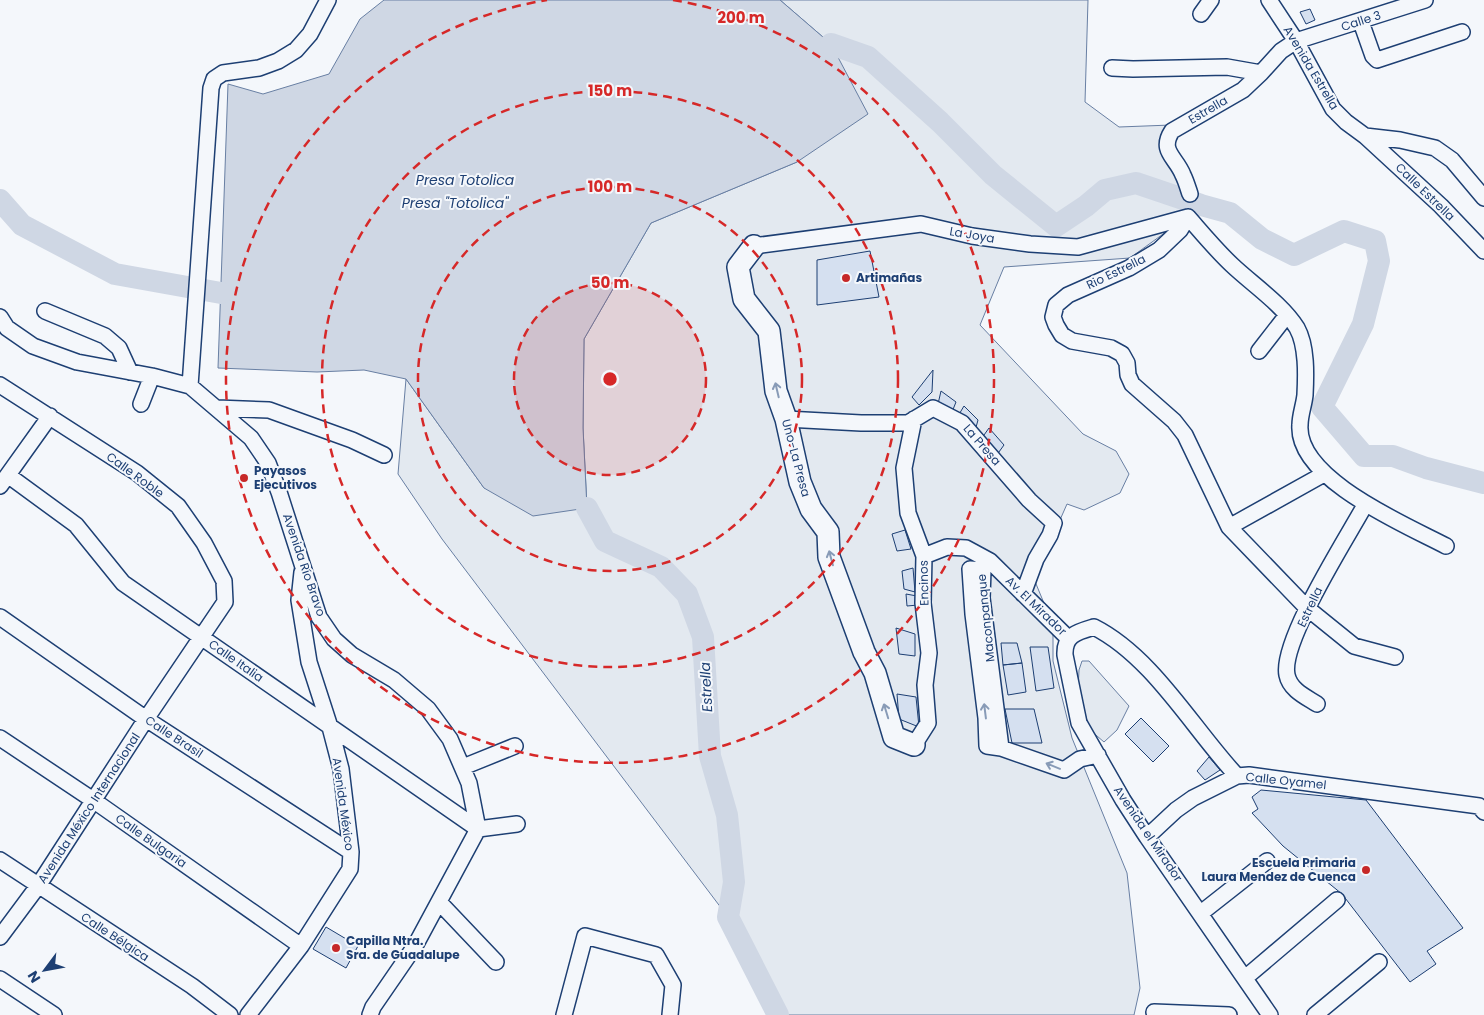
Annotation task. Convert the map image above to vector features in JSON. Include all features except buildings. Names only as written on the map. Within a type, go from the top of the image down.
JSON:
[{"type":"highway","name":"Uno-La Presa","points":[[754,246],[738,267],[742,291],[744,299],[769,332],[776,391],[786,419],[800,482],[811,509],[828,532],[829,557],[864,652],[875,673],[894,737],[914,745]]},
{"type":"street","points":[[190,386],[211,88],[214,79],[223,73],[259,68],[278,61],[296,50],[310,34],[328,0]]},
{"type":"street","points":[[1201,14],[1211,0]]},
{"type":"street","name":"Avenida Estrella","points":[[1269,0],[1296,41],[1334,109],[1346,122],[1365,136]]},
{"type":"street","name":"Calle 3","points":[[1296,41],[1361,22],[1425,0]]},
{"type":"street","points":[[1361,22],[1373,56],[1378,60],[1462,32]]},
{"type":"street","name":"Estrella","points":[[1190,194],[1183,173],[1167,148],[1166,139],[1172,131],[1243,90],[1281,51],[1296,41]]},
{"type":"street","points":[[1112,68],[1227,67],[1261,73]]},
{"type":"street","points":[[1365,136],[1400,140],[1435,148],[1452,160],[1484,198]]},
{"type":"street","name":"Calle Estrella","points":[[1365,136],[1441,206],[1484,251]]},
{"type":"street","points":[[1188,217],[1230,263],[1287,315],[1297,329],[1304,346],[1305,396],[1299,427],[1303,444],[1313,461],[1324,474],[1365,505],[1446,546]]},
{"type":"street","name":"La Joya","points":[[754,246],[920,224],[972,236],[1030,244],[1078,247],[1188,217]]},
{"type":"street","name":"Rio Estrella","points":[[1188,217],[1180,230],[1159,250],[1130,268],[1068,295],[1056,305],[1053,317],[1062,335],[1072,341],[1111,348],[1122,354],[1127,363],[1128,375],[1132,384],[1174,421],[1184,435],[1229,527],[1307,608],[1354,646],[1395,657]]},
{"type":"street","points":[[45,311],[105,336],[118,348],[130,372]]},
{"type":"street","points":[[1259,351],[1287,315]]},
{"type":"street","name":"Avenida Río Bravo","points":[[0,317],[7,328],[33,346],[78,362],[152,376],[190,386],[251,438],[268,463],[320,617],[334,638],[352,655],[394,680],[428,709],[450,739],[463,767],[478,829]]},
{"type":"street","points":[[141,404],[152,376]]},
{"type":"street","name":"Calle Roble","points":[[0,385],[137,473],[178,506],[204,543],[224,581],[225,602]]},
{"type":"street","points":[[217,408],[268,410],[352,440],[384,455]]},
{"type":"street","name":"La Presa","points":[[786,419],[860,423],[908,422],[933,408],[962,423],[1029,500],[1054,523],[1050,535],[1036,559],[1023,594]]},
{"type":"street","points":[[4,481],[50,416]]},
{"type":"street","name":"Encinos","points":[[914,419],[904,468],[908,514],[924,556],[923,603],[929,653],[925,685],[928,723],[914,745]]},
{"type":"street","points":[[1229,527],[1324,474]]},
{"type":"street","name":"Calle Italia","points":[[4,481],[76,525],[124,583],[478,829]]},
{"type":"street","name":"Estrella","points":[[1317,704],[1295,690],[1287,677],[1287,661],[1307,608],[1365,505]]},
{"type":"street","name":"Av. El Mirador","points":[[924,556],[947,547],[966,548],[990,561],[1068,638]]},
{"type":"street","name":"Avenida México","points":[[248,1015],[301,946],[350,869],[351,852],[341,769],[309,662],[300,600],[303,566]]},
{"type":"street","name":"Maconpanque","points":[[970,569],[983,570],[982,598],[1001,748],[987,746],[986,718],[973,614],[970,569]]},
{"type":"street","name":"Avenida México Internacional","points":[[0,937],[38,886],[146,719],[225,602]]},
{"type":"street","name":"Calle Brasil","points":[[0,617],[146,719],[351,852]]},
{"type":"street","name":"Calle Oyamel","points":[[1068,638],[1082,630],[1094,627],[1104,632],[1167,691],[1192,720],[1219,757],[1237,776],[1249,775],[1482,809]]},
{"type":"street","name":"Avenida el Mirador","points":[[1068,638],[1064,645],[1065,655],[1079,723],[1147,837],[1270,1015]]},
{"type":"street","name":"Calle Bulgaria","points":[[0,738],[93,800],[301,946]]},
{"type":"street","points":[[463,767],[515,746]]},
{"type":"street","points":[[1001,748],[1064,770],[1080,759],[1098,755]]},
{"type":"street","points":[[1147,837],[1176,810],[1193,798],[1237,776]]},
{"type":"street","points":[[370,1015],[415,946],[478,829],[517,824]]},
{"type":"street","name":"Calle Bélgica","points":[[0,860],[192,986],[224,1011]]},
{"type":"street","points":[[1201,913],[1267,861]]},
{"type":"street","points":[[1245,978],[1337,900]]},
{"type":"street","points":[[439,902],[496,962]]},
{"type":"street","points":[[564,1015],[585,936],[656,955],[673,985],[670,1015]]},
{"type":"street","points":[[1315,1015],[1379,962]]},
{"type":"street","points":[[0,979],[54,1015]]},
{"type":"street","points":[[1154,1012],[1230,1015]]},
{"type":"shaded area","points":[[780,0],[1088,0],[1085,102],[1119,127],[1171,125],[1164,151],[1191,184],[1181,221],[1130,258],[1004,267],[980,325],[1083,434],[1116,451],[1129,474],[1120,493],[1084,510],[1067,504],[1034,579],[1053,625],[1053,661],[1072,738],[1127,873],[1140,988],[1134,1015],[778,1015],[728,917],[442,539],[398,474],[406,379],[484,488],[587,507],[583,428],[584,339],[651,223],[797,162],[831,44]]},
{"type":"shaded area","points":[[1082,661],[1089,661],[1129,706],[1117,730],[1104,742],[1090,730],[1078,691],[1079,670]]},
{"type":"water","name":"Presa \"Totolica\"","points":[[384,0],[780,0],[831,44],[868,114],[797,162],[651,223],[584,339],[583,428],[587,508],[533,516],[484,488],[406,379],[364,370],[317,372],[218,368],[228,84],[263,94],[329,74],[360,19]]},
{"type":"waterway","points":[[831,44],[868,57],[940,122],[993,175],[1056,226],[1086,206],[1105,190],[1136,183],[1230,213],[1262,239],[1294,255],[1344,231],[1375,241],[1379,261],[1363,324],[1322,407],[1364,456],[1393,456],[1426,468],[1484,483]]},
{"type":"waterway","points":[[0,200],[22,225],[115,274],[221,293]]},
{"type":"waterway","name":"Estrella","points":[[587,508],[605,541],[661,567],[687,594],[703,637],[710,756],[727,815],[734,882],[728,917],[778,1015]]},
{"type":"place","name":"Artimañas","points":[[846,278]]},
{"type":"place","name":"Payasos Ejecutivos","points":[[244,478]]},
{"type":"place","name":"Escuela Primaria Laura Mendez de Cuenca","points":[[1366,870]]},
{"type":"place","name":"Capilla Ntra. Sra. de Guadalupe","points":[[336,948]]},
{"type":"water label","name":"Presa Totolica","points":[[465,180]]}]
